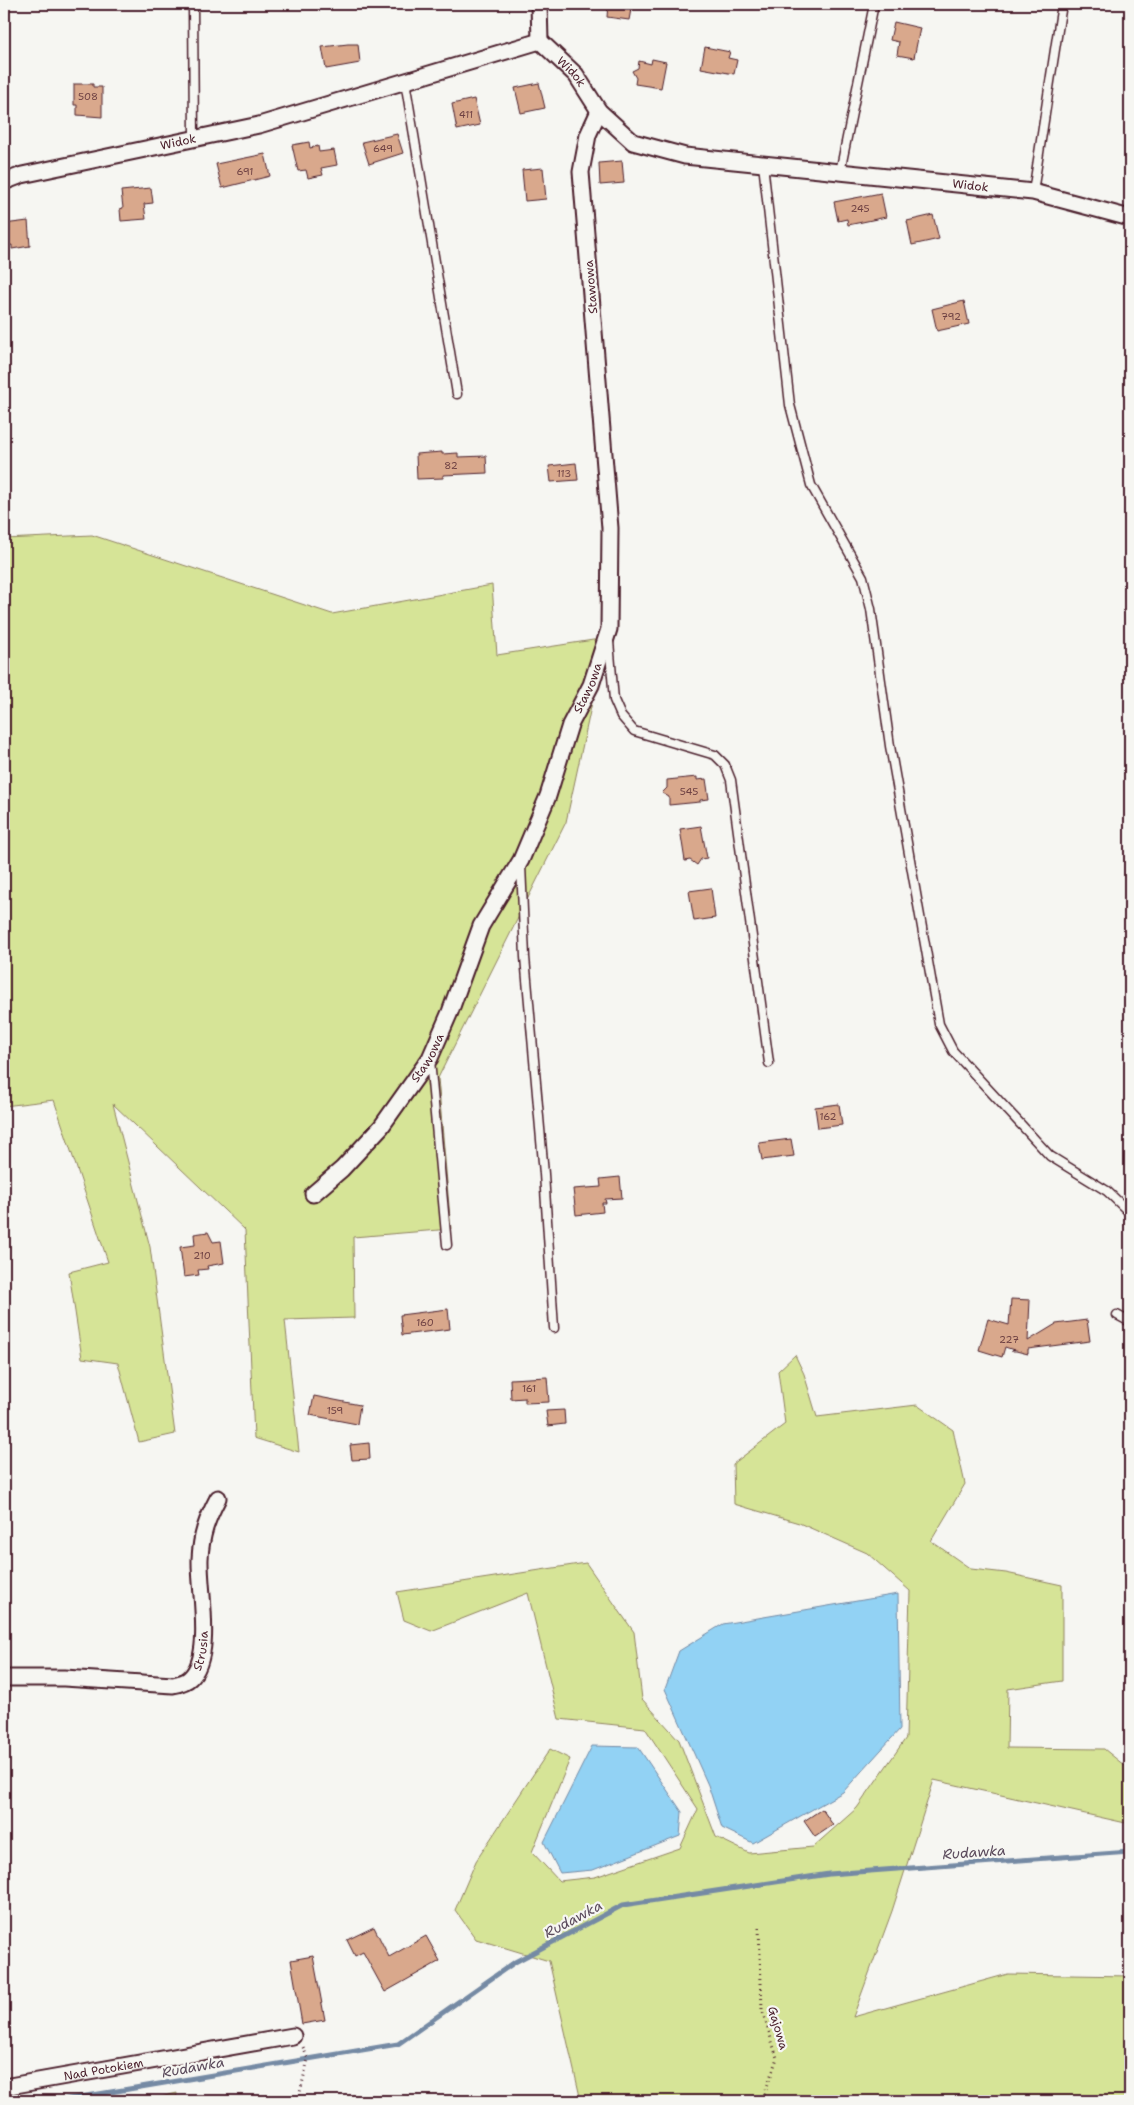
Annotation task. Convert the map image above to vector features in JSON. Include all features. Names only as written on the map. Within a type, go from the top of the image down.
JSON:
[{"type":"street","points":[[539,4],[540,41]]},
{"type":"street","name":"Widok","points":[[4,182],[22,175],[258,125],[540,41],[576,75],[599,111],[633,142],[685,156],[1033,192],[1130,218]]},
{"type":"street","name":"Stawowa","points":[[313,1194],[342,1169],[381,1127],[430,1058],[450,1012],[481,926],[521,860],[548,796],[570,725],[591,685],[608,629],[610,528],[581,172],[588,134],[599,111]]},
{"type":"street","name":"Strusia","points":[[4,1678],[64,1678],[173,1685],[190,1679],[200,1664],[203,1646],[200,1559],[205,1523],[218,1498]]},
{"type":"street","name":"Nad Potokiem","points":[[4,2087],[292,2036]]},
{"type":"lane","points":[[193,4],[194,138]]},
{"type":"lane","points":[[840,172],[874,4]]},
{"type":"lane","points":[[1033,192],[1062,4]]},
{"type":"lane","points":[[405,81],[457,394]]},
{"type":"lane","points":[[763,164],[790,405],[811,485],[863,577],[871,609],[890,746],[939,1024],[952,1051],[1050,1156],[1107,1191],[1130,1213]]},
{"type":"lane","points":[[608,629],[614,700],[621,716],[634,731],[715,755],[725,765],[731,780],[769,1063]]},
{"type":"lane","points":[[521,860],[525,957],[544,1174],[554,1328]]},
{"type":"lane","points":[[430,1058],[447,1245]]},
{"type":"lane","points":[[1117,1315],[1130,1322]]},
{"type":"path","name":"Gajowa","points":[[759,1928],[762,2010],[778,2058],[762,2101]]},
{"type":"path","points":[[292,2036],[306,2050],[308,2059],[298,2101]]},
{"type":"green space","points":[[92,535],[332,614],[492,585],[497,655],[606,638],[566,822],[438,1078],[451,1229],[353,1237],[354,1318],[285,1320],[299,1452],[254,1438],[245,1230],[113,1104],[150,1247],[175,1434],[139,1442],[118,1363],[82,1358],[69,1272],[108,1262],[54,1100],[4,1106],[4,539]]},
{"type":"green space","points":[[795,1355],[804,1374],[817,1417],[917,1405],[953,1430],[965,1484],[931,1541],[971,1569],[1006,1573],[1062,1585],[1062,1681],[1008,1689],[1007,1748],[1104,1749],[1130,1770],[1130,1824],[934,1780],[892,1911],[853,2017],[1008,1974],[1130,1976],[1130,2101],[581,2101],[549,1961],[476,1939],[455,1910],[476,1861],[550,1749],[570,1759],[532,1852],[559,1881],[595,1877],[680,1848],[698,1809],[645,1728],[559,1719],[528,1593],[431,1631],[404,1620],[397,1592],[586,1563],[634,1632],[642,1699],[679,1740],[716,1837],[749,1853],[813,1847],[857,1808],[906,1738],[910,1591],[867,1553],[799,1523],[734,1504],[733,1464],[785,1424],[778,1371]]},
{"type":"green space","points":[[177,2093],[176,2101],[144,2101]]},
{"type":"water","points":[[898,1594],[900,1729],[843,1792],[753,1843],[722,1828],[708,1785],[665,1689],[679,1651],[723,1624]]},
{"type":"water","points":[[592,1746],[638,1747],[682,1812],[680,1836],[593,1870],[560,1873],[544,1842]]},
{"type":"building","points":[[608,4],[632,4],[629,20],[607,17]]},
{"type":"building","points":[[894,22],[920,28],[914,58],[897,55],[899,42],[890,40]]},
{"type":"building","points":[[358,44],[360,63],[326,69],[322,47]]},
{"type":"building","points":[[705,47],[730,52],[728,58],[737,60],[734,74],[701,68]]},
{"type":"building","points":[[652,59],[666,62],[661,88],[635,84],[636,78],[632,71],[638,68],[639,61],[651,64]]},
{"type":"building","points":[[539,83],[545,108],[521,113],[515,88]]},
{"type":"building","points":[[74,84],[93,84],[93,87],[102,87],[102,117],[77,115],[77,105],[74,105]]},
{"type":"building","points":[[474,99],[480,125],[457,130],[452,104]]},
{"type":"building","points":[[397,134],[403,153],[369,164],[362,142]]},
{"type":"building","points":[[309,142],[310,148],[318,146],[319,152],[334,150],[337,165],[321,168],[323,175],[308,178],[306,170],[298,171],[292,145]]},
{"type":"building","points":[[265,154],[270,176],[222,188],[216,164]]},
{"type":"building","points":[[622,161],[624,183],[600,185],[599,163]]},
{"type":"building","points":[[543,168],[546,199],[525,201],[522,170]]},
{"type":"building","points":[[151,188],[153,203],[144,204],[146,219],[121,221],[120,209],[123,208],[121,191]]},
{"type":"building","points":[[881,193],[886,217],[848,225],[847,219],[838,221],[834,202]]},
{"type":"building","points":[[933,215],[939,239],[912,245],[907,221]]},
{"type":"building","points":[[28,221],[30,246],[12,249],[12,245],[5,246],[4,224]]},
{"type":"building","points":[[964,301],[969,324],[937,331],[932,309]]},
{"type":"building","points":[[442,452],[442,454],[458,453],[458,457],[486,456],[487,473],[443,475],[443,478],[417,479],[416,454]]},
{"type":"building","points":[[576,463],[578,480],[551,482],[549,466]]},
{"type":"building","points":[[697,777],[697,780],[706,779],[709,799],[700,800],[700,802],[669,805],[669,797],[662,793],[667,788],[667,780]]},
{"type":"building","points":[[701,826],[707,858],[701,859],[697,865],[690,860],[685,861],[680,829]]},
{"type":"building","points":[[711,888],[715,918],[694,921],[689,891]]},
{"type":"building","points":[[839,1104],[842,1125],[818,1128],[815,1107]]},
{"type":"building","points":[[791,1139],[794,1156],[762,1160],[759,1143]]},
{"type":"building","points":[[620,1177],[622,1198],[605,1199],[606,1203],[602,1203],[603,1212],[576,1215],[573,1189],[601,1187],[600,1179]]},
{"type":"building","points":[[208,1232],[213,1242],[221,1241],[224,1263],[207,1266],[208,1269],[198,1270],[199,1275],[184,1277],[180,1247],[195,1245],[194,1234]]},
{"type":"building","points":[[1011,1299],[1030,1300],[1028,1341],[1056,1324],[1087,1320],[1090,1341],[1028,1349],[1028,1354],[1011,1351],[1014,1350],[1005,1347],[1002,1357],[979,1350],[988,1319],[1009,1325]]},
{"type":"building","points":[[448,1309],[450,1329],[402,1335],[400,1315]]},
{"type":"building","points":[[547,1377],[549,1402],[525,1403],[525,1398],[511,1399],[510,1379]]},
{"type":"building","points":[[314,1396],[360,1405],[357,1424],[310,1415]]},
{"type":"building","points":[[564,1410],[565,1424],[548,1426],[546,1411]]},
{"type":"building","points":[[369,1443],[370,1459],[352,1460],[350,1445]]},
{"type":"building","points":[[822,1809],[833,1825],[815,1837],[804,1821]]},
{"type":"building","points":[[374,1927],[389,1957],[426,1936],[440,1961],[385,1992],[363,1952],[355,1956],[347,1940]]},
{"type":"building","points":[[313,1956],[325,2020],[302,2024],[291,1960]]},
{"type":"waterway","name":"Rudawka","points":[[57,2101],[398,2044],[515,1962],[623,1905],[829,1874],[1130,1852]]}]
